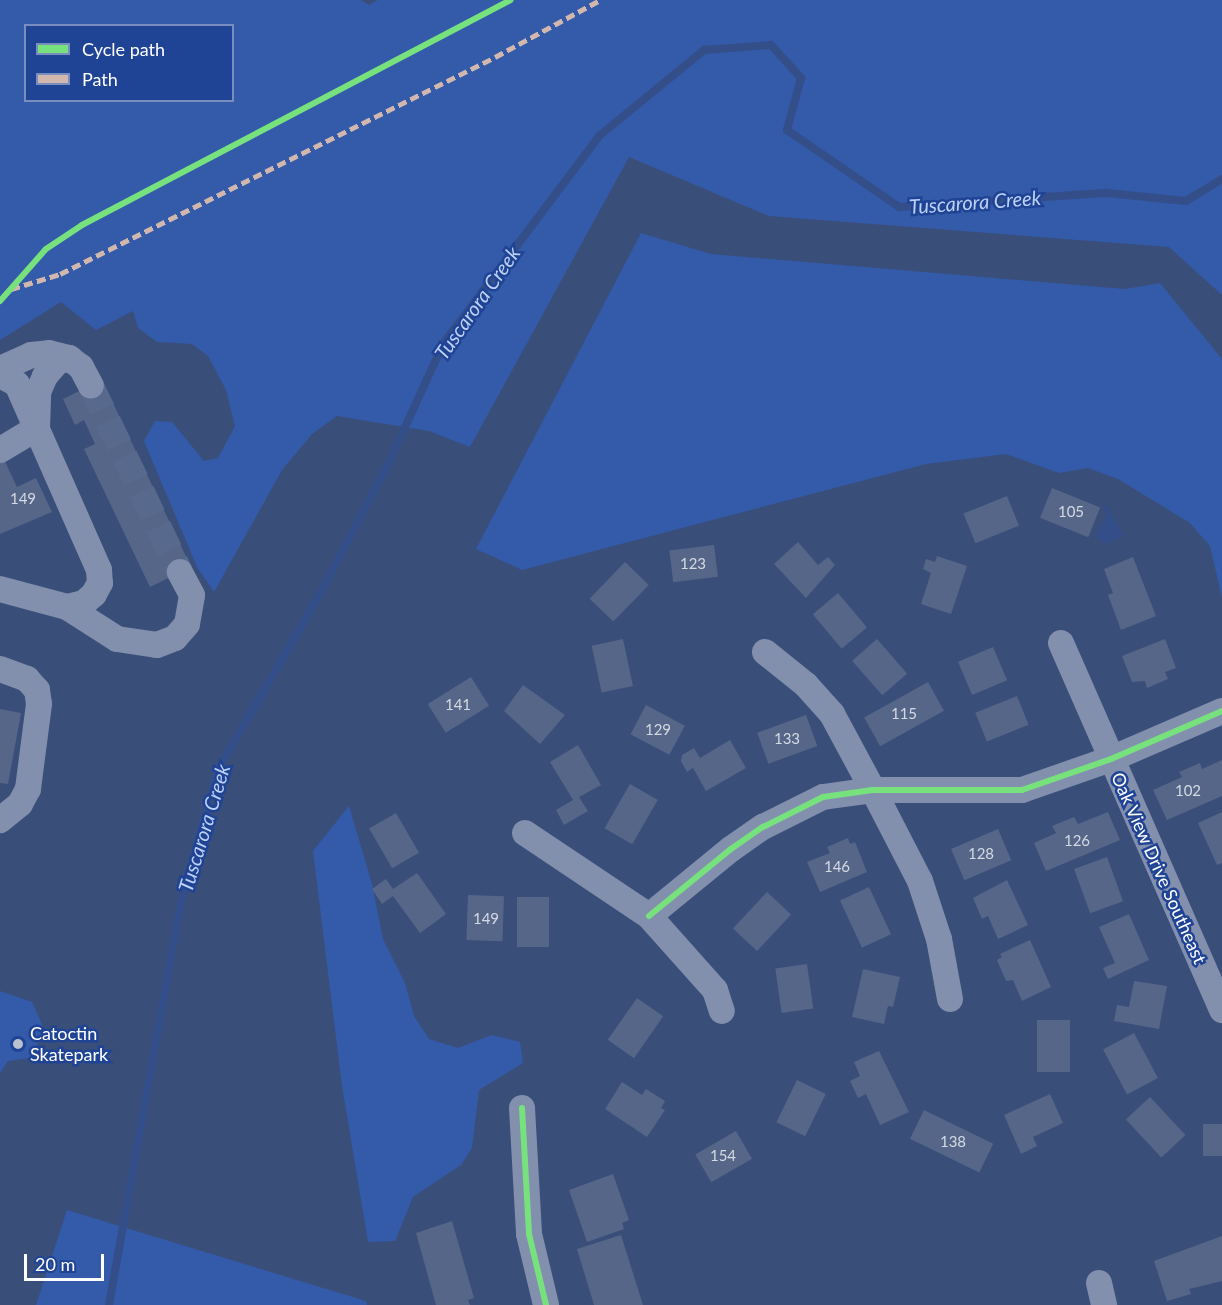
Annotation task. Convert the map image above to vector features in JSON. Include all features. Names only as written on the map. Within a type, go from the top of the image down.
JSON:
[{"type":"street","points":[[0,369],[31,355],[49,353],[69,358],[81,367],[91,386]]},
{"type":"street","points":[[36,428],[38,392],[45,376],[57,362],[69,358]]},
{"type":"street","points":[[0,375],[17,384],[99,570],[100,583],[94,594],[84,603],[67,608]]},
{"type":"street","points":[[0,450],[36,428]]},
{"type":"street","points":[[0,589],[67,608],[117,639],[157,645],[175,638],[188,624],[192,595],[180,572]]},
{"type":"street","name":"Oak View Drive Southeast","points":[[1061,643],[1222,1010]]},
{"type":"street","points":[[765,652],[806,685],[832,714],[873,790],[920,881],[939,939],[950,999]]},
{"type":"street","points":[[0,669],[27,679],[37,690],[39,704],[28,789],[20,804],[0,820]]},
{"type":"street","name":"Oak View Drive Southeast","points":[[649,916],[763,827],[823,797],[873,790],[1022,790],[1110,759],[1222,711]]},
{"type":"street","points":[[525,833],[649,916],[715,990],[722,1011]]},
{"type":"street","points":[[522,1108],[529,1234],[546,1305]]},
{"type":"shaded area","points":[[0,0],[361,0],[369,5],[378,0],[1222,0],[1222,295],[1169,247],[769,216],[629,157],[470,447],[429,431],[337,416],[312,434],[282,470],[214,592],[197,567],[144,441],[155,421],[172,422],[204,461],[218,458],[235,426],[226,390],[208,356],[192,344],[157,342],[138,328],[133,311],[96,330],[61,302],[0,340]]},
{"type":"shaded area","points":[[641,233],[711,254],[1125,289],[1160,283],[1222,359],[1222,598],[1210,546],[1190,523],[1118,479],[1088,468],[1059,473],[1006,454],[926,464],[522,570],[476,549]]},
{"type":"shaded area","points":[[1107,505],[1123,536],[1107,544],[1097,539],[1096,534],[1107,515],[1103,507]]},
{"type":"shaded area","points":[[349,806],[372,884],[383,939],[405,983],[414,1016],[429,1039],[458,1048],[492,1035],[520,1042],[523,1063],[479,1090],[472,1148],[461,1165],[413,1197],[395,1241],[368,1242],[342,1086],[313,851]]},
{"type":"shaded area","name":"Catoctin Skatepark","points":[[0,991],[32,1002],[45,1031],[29,1058],[8,1061],[0,1073]]},
{"type":"shaded area","points":[[67,1210],[366,1301],[367,1305],[36,1305]]},
{"type":"building","points":[[102,380],[191,567],[150,587],[84,449],[95,444],[84,420],[75,425],[63,399]]},
{"type":"building","points":[[0,451],[17,487],[36,478],[52,512],[0,534]]},
{"type":"building","points":[[1052,488],[1100,507],[1088,537],[1040,518]]},
{"type":"building","points":[[1007,496],[1019,526],[975,543],[963,514]]},
{"type":"building","points":[[798,542],[818,565],[828,557],[835,565],[806,598],[774,564]]},
{"type":"building","points":[[714,545],[718,577],[673,582],[669,550]]},
{"type":"building","points":[[937,556],[967,566],[951,614],[921,604],[931,573],[923,569],[926,559],[935,562]]},
{"type":"building","points":[[1133,557],[1156,616],[1121,630],[1108,595],[1113,593],[1104,569]]},
{"type":"building","points":[[625,562],[649,585],[613,622],[590,599]]},
{"type":"building","points":[[838,593],[867,627],[842,649],[813,614]]},
{"type":"building","points":[[623,639],[633,686],[602,693],[592,646]]},
{"type":"building","points":[[877,639],[907,674],[882,695],[852,661]]},
{"type":"building","points":[[1165,639],[1176,668],[1165,672],[1168,679],[1147,688],[1145,681],[1132,682],[1122,656]]},
{"type":"building","points":[[993,647],[1007,680],[972,695],[958,662]]},
{"type":"building","points":[[471,677],[489,706],[446,733],[428,704]]},
{"type":"building","points":[[928,682],[944,711],[880,746],[864,717]]},
{"type":"building","points":[[523,685],[565,715],[540,744],[504,711]]},
{"type":"building","points":[[1017,696],[1029,725],[987,742],[975,713]]},
{"type":"building","points":[[646,705],[685,726],[669,755],[631,734]]},
{"type":"building","points":[[0,709],[21,713],[8,784],[0,783]]},
{"type":"building","points":[[806,715],[817,746],[768,764],[757,733]]},
{"type":"building","points":[[730,740],[746,768],[706,791],[693,768],[687,772],[681,761],[682,755],[694,748],[700,758]]},
{"type":"building","points":[[578,745],[601,785],[579,797],[588,811],[564,825],[556,810],[573,800],[550,762]]},
{"type":"building","points":[[1222,760],[1222,796],[1167,820],[1153,790],[1182,777],[1179,772],[1200,763],[1202,769]]},
{"type":"building","points":[[630,784],[658,800],[632,844],[604,828]]},
{"type":"building","points":[[1108,812],[1120,840],[1046,871],[1034,843],[1056,833],[1052,826],[1074,817],[1078,824]]},
{"type":"building","points":[[1222,812],[1222,863],[1217,865],[1198,823]]},
{"type":"building","points":[[396,813],[419,853],[392,868],[369,828]]},
{"type":"building","points":[[998,829],[1011,860],[964,880],[951,849]]},
{"type":"building","points":[[848,838],[850,844],[855,842],[867,872],[820,892],[807,862],[830,853],[827,847]]},
{"type":"building","points":[[1107,857],[1123,901],[1090,913],[1074,869]]},
{"type":"building","points":[[417,873],[446,914],[420,933],[393,896],[382,904],[372,889],[386,879],[393,889]]},
{"type":"building","points":[[1007,880],[1028,925],[998,939],[988,916],[982,919],[973,898]]},
{"type":"building","points":[[869,887],[891,934],[862,948],[840,901]]},
{"type":"building","points":[[767,892],[791,915],[757,951],[733,929]]},
{"type":"building","points":[[468,895],[504,896],[502,941],[466,940]]},
{"type":"building","points":[[517,897],[549,897],[549,947],[517,947]]},
{"type":"building","points":[[1129,914],[1149,960],[1108,979],[1103,968],[1115,963],[1099,927]]},
{"type":"building","points":[[1030,940],[1051,987],[1022,1001],[1013,980],[1006,981],[997,960],[1002,957],[1000,954]]},
{"type":"building","points":[[807,964],[813,1009],[782,1013],[775,968]]},
{"type":"building","points":[[863,969],[900,977],[893,1007],[888,1006],[884,1024],[852,1017]]},
{"type":"building","points":[[1134,981],[1167,986],[1159,1029],[1114,1021],[1117,1005],[1129,1007]]},
{"type":"building","points":[[637,998],[663,1016],[634,1058],[608,1040]]},
{"type":"building","points":[[1037,1020],[1070,1020],[1070,1072],[1037,1072]]},
{"type":"building","points":[[1134,1033],[1158,1078],[1127,1094],[1103,1049]]},
{"type":"building","points":[[879,1051],[909,1112],[880,1125],[866,1094],[858,1098],[850,1081],[860,1076],[854,1062]]},
{"type":"building","points":[[797,1080],[826,1094],[805,1136],[776,1122]]},
{"type":"building","points":[[622,1082],[642,1095],[646,1089],[665,1101],[661,1108],[665,1110],[647,1137],[605,1109]]},
{"type":"building","points":[[1050,1094],[1063,1123],[1033,1137],[1037,1146],[1021,1154],[1004,1115]]},
{"type":"building","points":[[1150,1097],[1185,1135],[1161,1158],[1126,1120]]},
{"type":"building","points":[[924,1110],[993,1144],[979,1173],[910,1139]]},
{"type":"building","points":[[1203,1124],[1222,1124],[1222,1156],[1203,1156]]},
{"type":"building","points":[[736,1131],[752,1159],[711,1182],[695,1154]]},
{"type":"building","points":[[613,1174],[629,1220],[622,1223],[624,1229],[587,1242],[569,1190]]},
{"type":"building","points":[[452,1221],[474,1298],[468,1300],[470,1305],[436,1305],[416,1233]]},
{"type":"building","points":[[621,1235],[643,1305],[594,1305],[577,1249]]},
{"type":"building","points":[[1222,1236],[1222,1281],[1189,1289],[1191,1294],[1167,1301],[1154,1261]]},
{"type":"waterway","name":"Tuscarora Creek","points":[[109,1305],[181,902],[217,771],[321,592],[390,460],[443,344],[599,136],[704,50],[771,45],[801,78],[787,130],[899,207],[1107,193],[1186,201],[1222,179]]},
{"type":"tunnel","points":[[91,386],[180,572]]},
{"type":"marked path","points":[[11,289],[60,274],[495,57],[600,0]]},
{"type":"cycle path","points":[[0,301],[46,249],[82,225],[510,0]]},
{"type":"cycle path","points":[[649,916],[731,849],[763,827],[823,797],[873,790],[1022,790],[1111,759],[1222,711]]},
{"type":"cycle path","points":[[522,1108],[529,1234],[546,1305]]},
{"type":"place","name":"Catoctin Skatepark","points":[[18,1044]]}]
